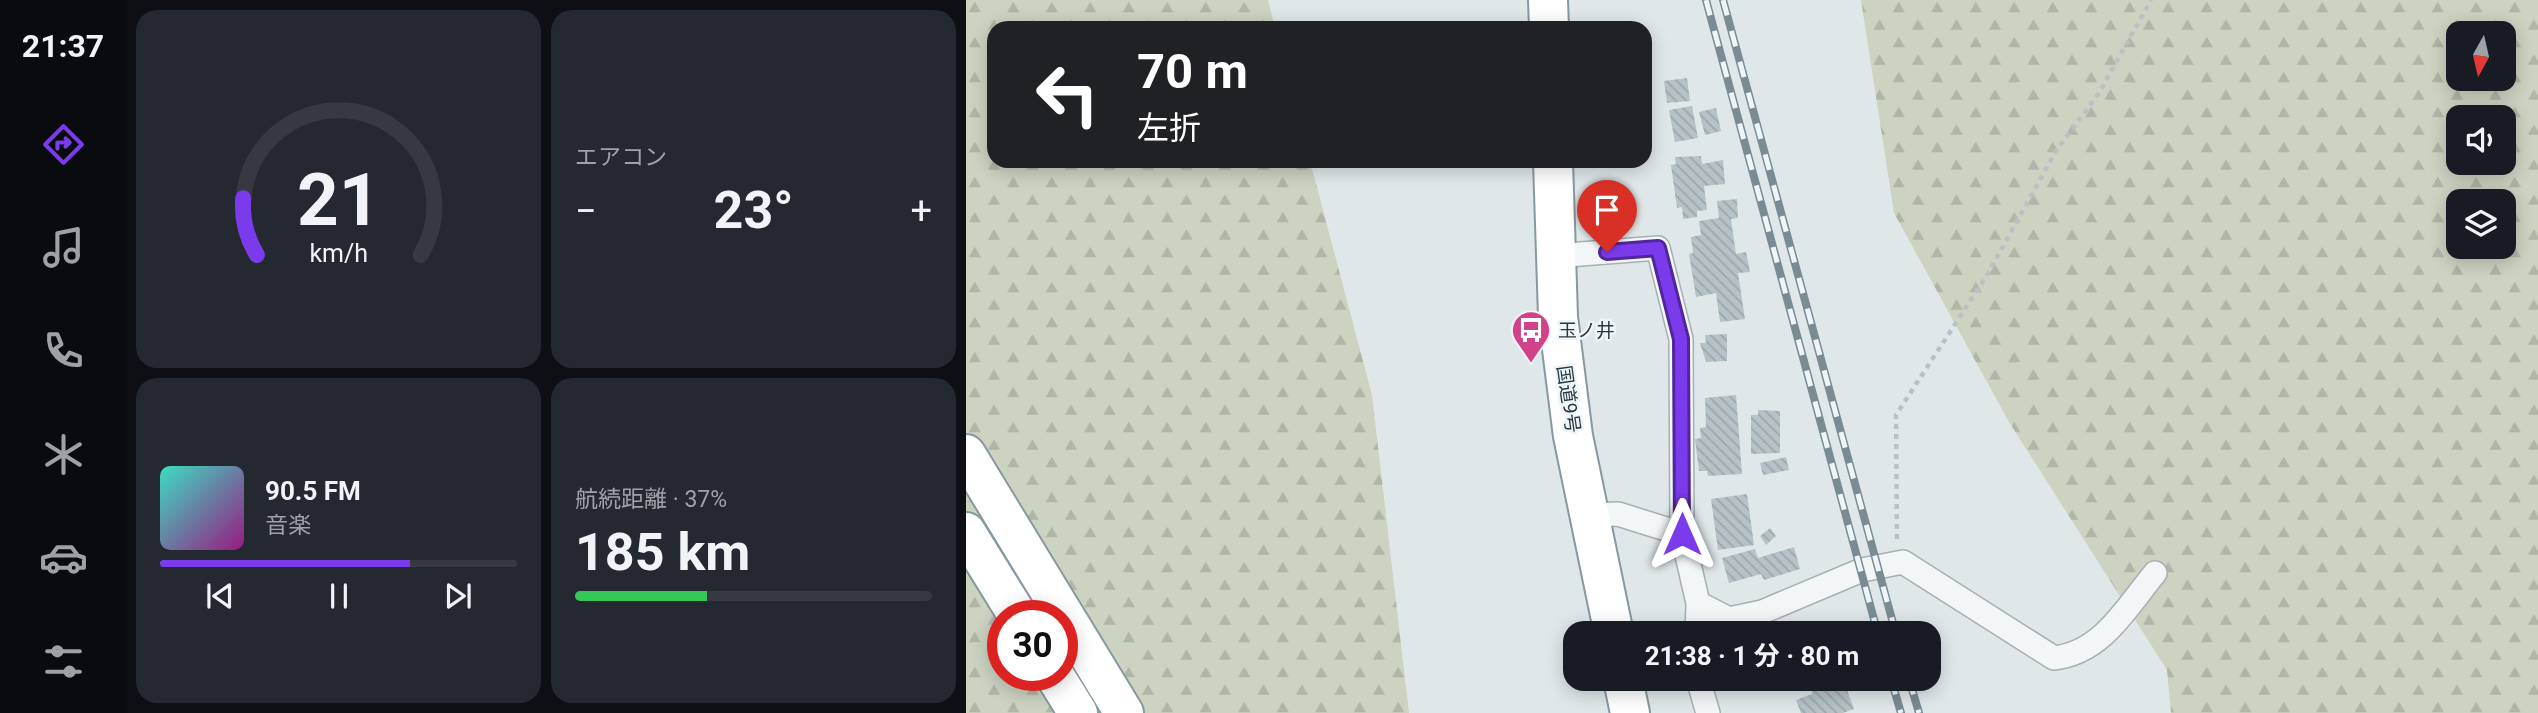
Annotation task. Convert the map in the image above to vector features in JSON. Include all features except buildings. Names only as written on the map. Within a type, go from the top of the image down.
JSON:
[{"type":"highway","points":[[1548,0],[1549,21]]},
{"type":"highway","name":"国道9号","points":[[1553,168],[1558,317],[1572,423],[1611,621]]},
{"type":"highway","points":[[966,454],[1124,713]]},
{"type":"highway","points":[[966,532],[1008,600]]},
{"type":"highway","points":[[1064,691],[1078,713]]},
{"type":"highway","points":[[1625,691],[1630,713]]},
{"type":"street","points":[[1555,256],[1658,248],[1681,339],[1682,534],[1698,603],[1697,621]]},
{"type":"street","points":[[1589,515],[1618,514],[1682,534]]},
{"type":"street","points":[[1698,603],[1729,619],[1740,617],[1762,612],[1862,570],[1903,562],[2054,658],[2073,656],[2100,640],[2155,573]]},
{"type":"street","points":[[1702,691],[1708,713]]},
{"type":"path","points":[[1903,562],[1897,547],[1896,415],[1987,275],[2056,151],[2099,93],[2151,0]]},
{"type":"green space","points":[[966,0],[1268,0],[1273,21],[987,21],[987,168],[1312,168],[1372,395],[1409,713],[966,713]]},
{"type":"green space","points":[[1861,0],[2538,0],[2538,713],[2171,713],[2167,670],[2009,422],[1894,213]]},
{"type":"railway","points":[[1706,0],[1874,621]]},
{"type":"railway","points":[[1723,0],[1892,621]]},
{"type":"railway","points":[[1895,691],[1901,713]]},
{"type":"railway","points":[[1913,691],[1919,713]]},
{"type":"place","name":"玉ノ井","points":[[1531,364]]},
{"type":"route","points":[[1607,252],[1658,248],[1681,339],[1682,534]]}]
